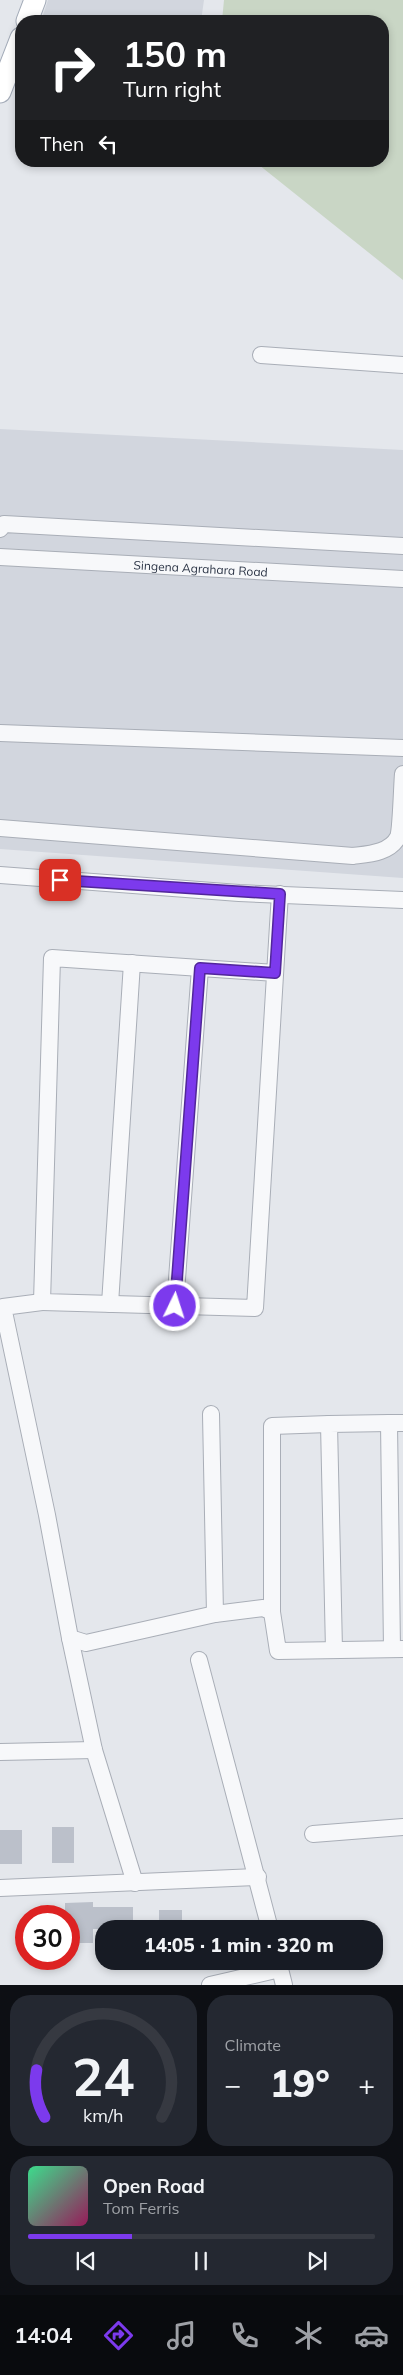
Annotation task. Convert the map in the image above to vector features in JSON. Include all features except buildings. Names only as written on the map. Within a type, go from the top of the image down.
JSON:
[{"type":"main road","points":[[29,15],[35,0]]},
{"type":"main road","points":[[0,92],[15,53]]},
{"type":"street","points":[[261,355],[403,365]]},
{"type":"street","points":[[0,529],[4,524],[403,546]]},
{"type":"street","name":"Singena Agrahara Road","points":[[0,557],[403,579]]},
{"type":"street","points":[[0,733],[403,748]]},
{"type":"street","points":[[0,828],[353,856],[375,854],[388,847],[399,837],[403,774]]},
{"type":"street","points":[[0,875],[280,894],[403,900]]},
{"type":"street","points":[[135,1883],[94,1750],[3,1307],[42,1302],[255,1308],[280,894]]},
{"type":"street","points":[[42,1302],[52,958],[275,973]]},
{"type":"street","points":[[110,1304],[132,963]]},
{"type":"street","points":[[175,1306],[200,968]]},
{"type":"street","points":[[211,1414],[215,1614]]},
{"type":"street","points":[[396,1423],[397,1649],[278,1651],[272,1612],[272,1426],[396,1423]]},
{"type":"street","points":[[329,1424],[334,1650]]},
{"type":"street","points":[[70,1638],[86,1643],[215,1614],[263,1608],[272,1612]]},
{"type":"street","points":[[199,1660],[268,1920]]},
{"type":"street","points":[[0,1752],[94,1750]]},
{"type":"street","points":[[313,1834],[403,1827]]},
{"type":"street","points":[[0,1888],[258,1877]]},
{"type":"street","points":[[210,1985],[281,1972]]},
{"type":"shaded area","points":[[48,0],[204,0],[202,15],[43,15]]},
{"type":"shaded area","points":[[0,429],[403,450],[403,878],[0,849]]},
{"type":"green space","points":[[224,0],[403,0],[403,280],[262,167],[389,167],[389,15],[223,15]]},
{"type":"route","points":[[60,880],[239,893],[280,894],[275,973],[200,968],[175,1306]]}]
